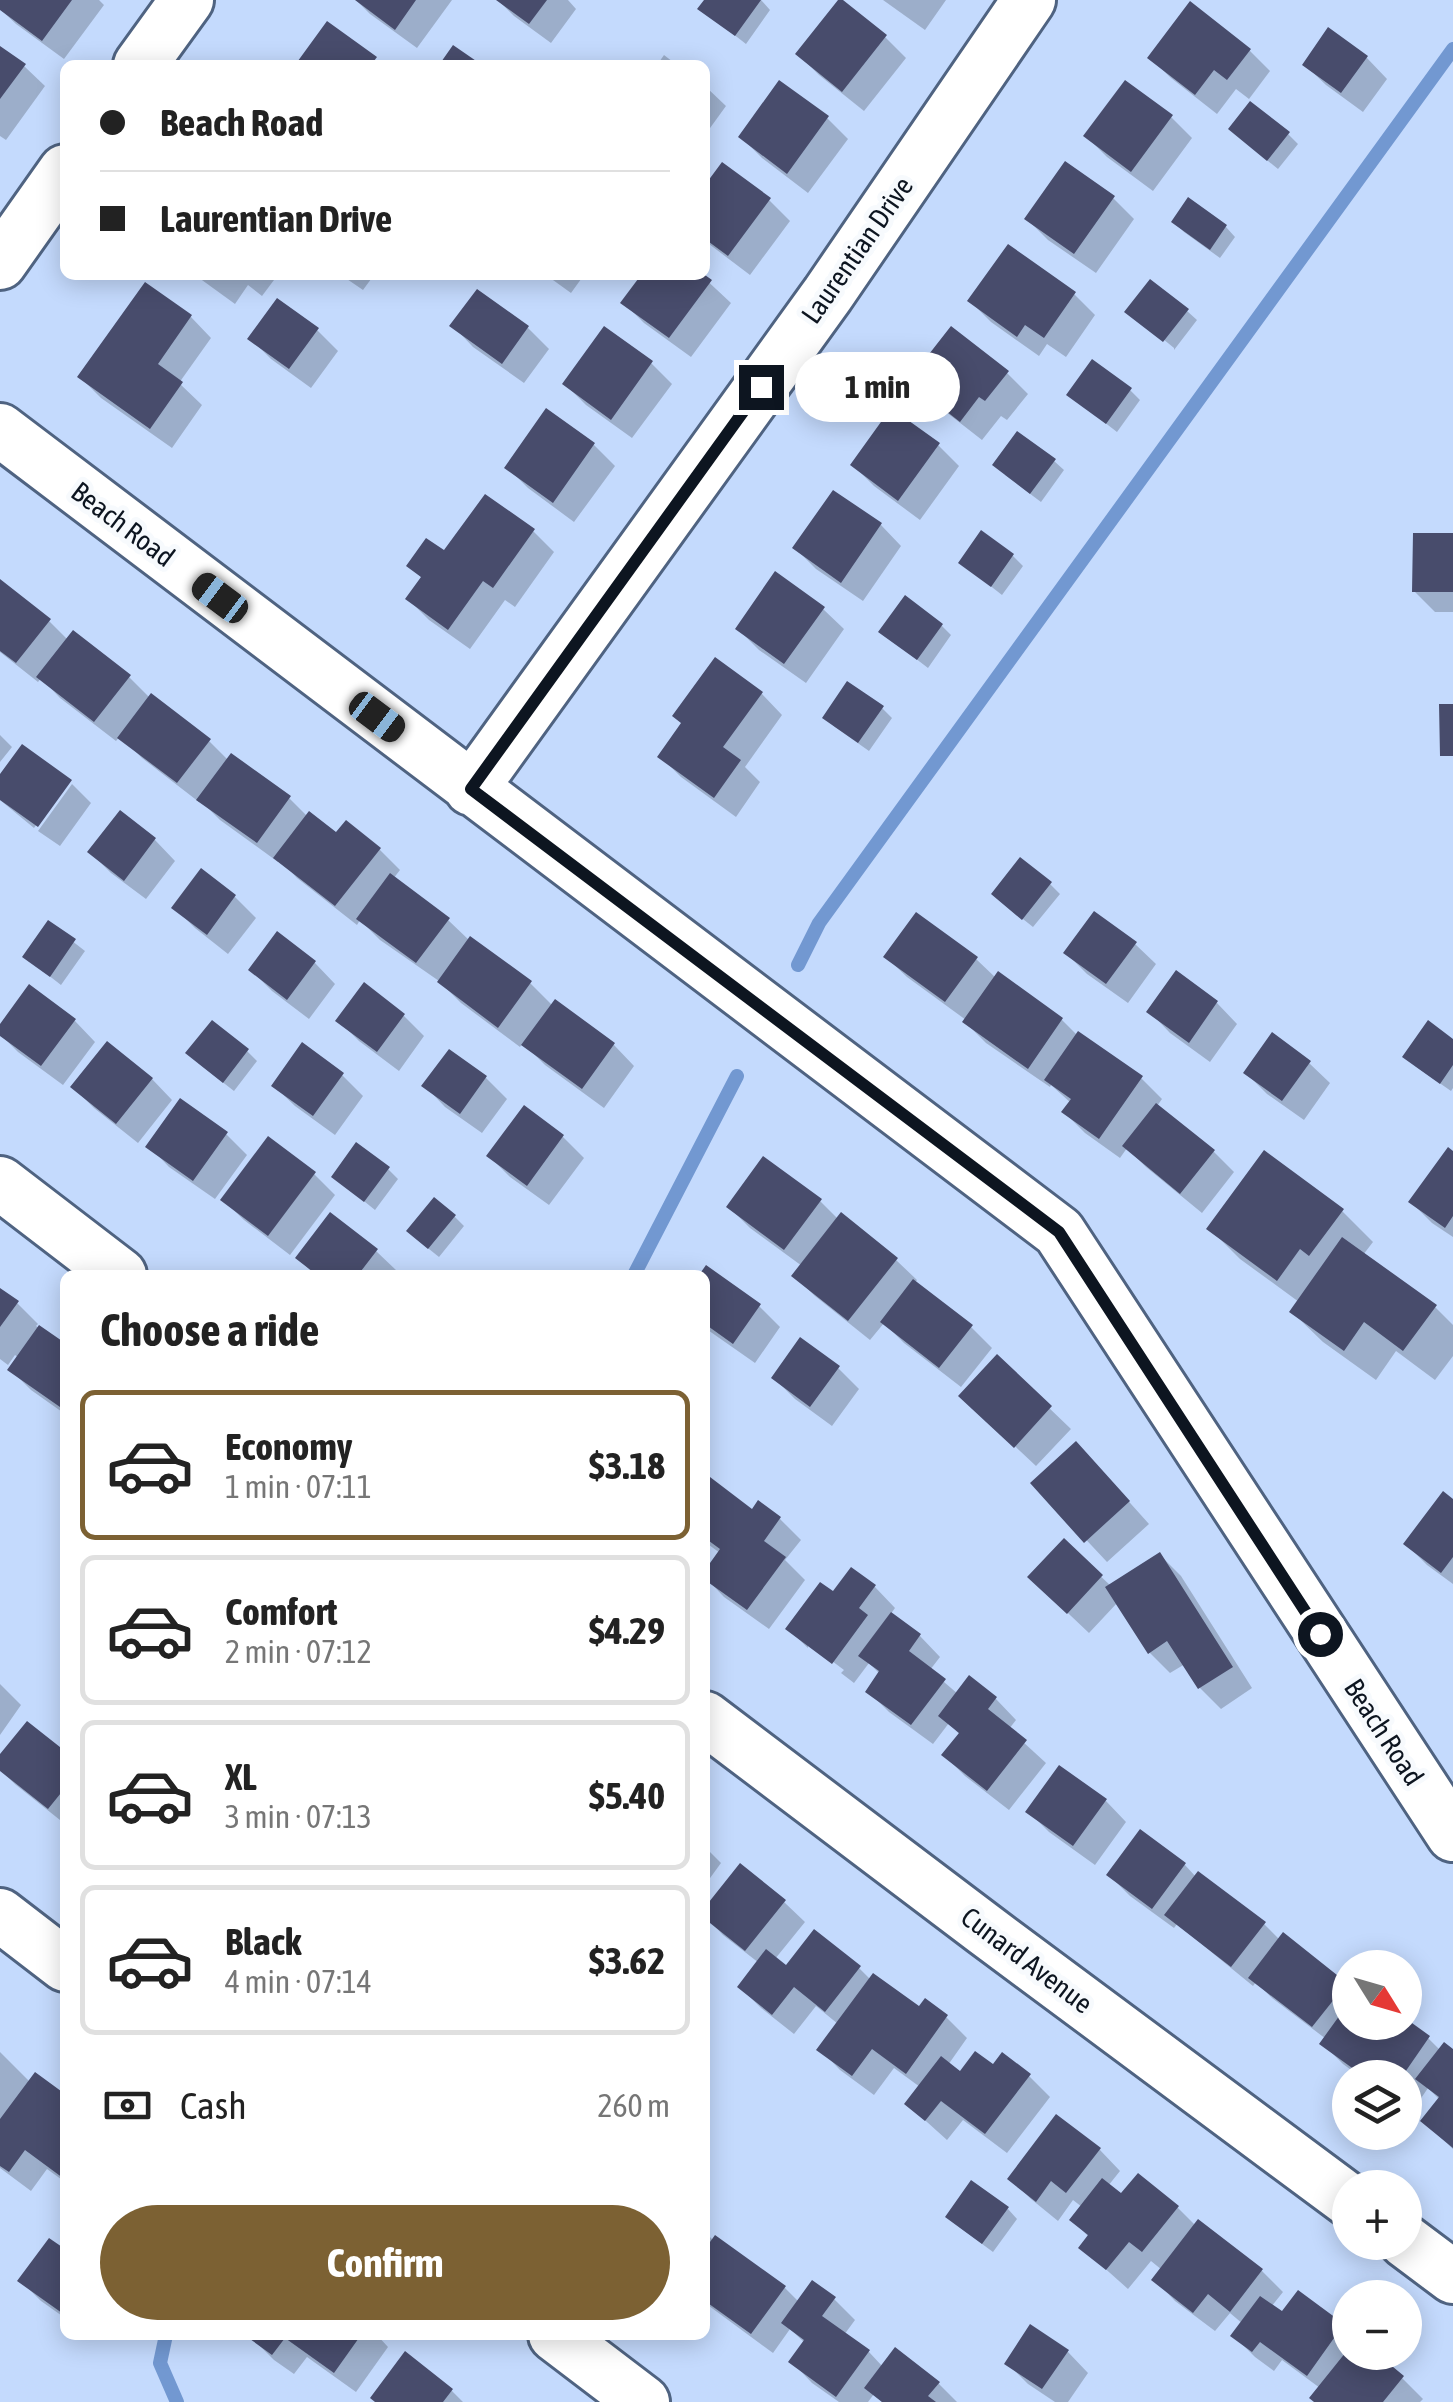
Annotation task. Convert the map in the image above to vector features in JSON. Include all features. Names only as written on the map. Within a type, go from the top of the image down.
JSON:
[{"type":"street","points":[[144,60],[187,0]]},
{"type":"street","name":"Laurentian Drive","points":[[471,789],[828,294],[1029,0]]},
{"type":"street","points":[[0,263],[60,178]]},
{"type":"street","name":"Beach Road","points":[[0,430],[1059,1232],[1453,1835]]},
{"type":"street","points":[[0,1183],[113,1270]]},
{"type":"street","name":"Cunard Avenue","points":[[710,1722],[1332,2188]]},
{"type":"street","points":[[0,1916],[60,1960]]},
{"type":"street","points":[[1422,2254],[1453,2277]]},
{"type":"street","points":[[562,2340],[644,2402]]},
{"type":"building","points":[[0,0],[72,0],[42,41],[0,10]]},
{"type":"building","points":[[355,0],[416,0],[395,30]]},
{"type":"building","points":[[496,0],[547,0],[529,24]]},
{"type":"building","points":[[704,0],[761,0],[735,36],[697,9]]},
{"type":"building","points":[[838,0],[887,35],[842,92],[795,54]]},
{"type":"building","points":[[1190,1],[1251,49],[1227,80],[1214,70],[1195,95],[1147,58]]},
{"type":"building","points":[[327,21],[377,57],[375,60],[299,60]]},
{"type":"building","points":[[1328,27],[1368,56],[1341,93],[1302,65]]},
{"type":"building","points":[[453,45],[475,60],[442,60]]},
{"type":"building","points":[[0,46],[26,64],[0,99]]},
{"type":"building","points":[[779,80],[829,116],[787,174],[738,137]]},
{"type":"building","points":[[1125,80],[1173,115],[1131,172],[1083,136]]},
{"type":"building","points":[[1250,101],[1290,132],[1267,161],[1228,129]]},
{"type":"building","points":[[1065,161],[1115,196],[1074,254],[1024,219]]},
{"type":"building","points":[[722,162],[771,198],[728,256],[710,243],[710,178]]},
{"type":"building","points":[[1188,197],[1227,225],[1210,250],[1171,222]]},
{"type":"building","points":[[1008,244],[1076,292],[1044,338],[1025,325],[1017,337],[967,301]]},
{"type":"building","points":[[1150,279],[1189,309],[1163,342],[1124,312]]},
{"type":"building","points":[[637,280],[712,280],[669,338],[620,303]]},
{"type":"building","points":[[145,282],[192,315],[158,364],[183,382],[150,429],[77,377]]},
{"type":"building","points":[[477,289],[529,326],[502,364],[449,326]]},
{"type":"building","points":[[277,298],[319,328],[289,369],[247,339]]},
{"type":"building","points":[[604,326],[653,361],[611,420],[562,384]]},
{"type":"building","points":[[951,326],[1009,371],[985,401],[979,397],[960,422],[908,381]]},
{"type":"building","points":[[1092,359],[1132,388],[1106,424],[1066,395]]},
{"type":"building","points":[[546,408],[595,443],[553,503],[504,468]]},
{"type":"building","points":[[891,408],[940,443],[898,501],[850,465]]},
{"type":"building","points":[[1017,431],[1056,459],[1030,494],[992,465]]},
{"type":"building","points":[[833,490],[882,523],[841,583],[792,548]]},
{"type":"building","points":[[485,494],[535,529],[493,588],[483,581],[448,630],[405,599],[421,577],[406,566],[426,538],[444,550]]},
{"type":"building","points":[[981,530],[1014,554],[991,587],[958,563]]},
{"type":"building","points":[[1413,533],[1453,533],[1453,592],[1412,592]]},
{"type":"building","points":[[775,571],[825,607],[784,664],[735,629]]},
{"type":"building","points":[[0,579],[51,619],[16,663],[0,651]]},
{"type":"building","points":[[905,595],[943,624],[917,660],[878,632]]},
{"type":"building","points":[[73,630],[131,675],[94,722],[36,677]]},
{"type":"building","points":[[715,657],[763,692],[723,747],[741,760],[714,798],[657,757],[681,723],[672,716]]},
{"type":"building","points":[[847,681],[884,706],[858,743],[822,718]]},
{"type":"building","points":[[151,693],[211,739],[177,783],[117,738]]},
{"type":"building","points":[[1439,704],[1453,704],[1453,756],[1440,756]]},
{"type":"building","points":[[22,744],[72,780],[38,827],[0,800],[0,774]]},
{"type":"building","points":[[231,753],[291,796],[257,843],[196,800]]},
{"type":"building","points":[[120,810],[156,838],[124,881],[87,852]]},
{"type":"building","points":[[309,811],[336,832],[346,820],[381,848],[335,906],[273,858]]},
{"type":"building","points":[[1020,857],[1052,882],[1022,920],[991,894]]},
{"type":"building","points":[[201,868],[236,895],[207,935],[171,908]]},
{"type":"building","points":[[390,873],[450,918],[416,963],[356,919]]},
{"type":"building","points":[[1094,911],[1137,942],[1106,984],[1063,953]]},
{"type":"building","points":[[916,912],[978,957],[945,1002],[883,957]]},
{"type":"building","points":[[48,920],[76,939],[50,977],[22,957]]},
{"type":"building","points":[[277,931],[316,961],[287,1000],[248,970]]},
{"type":"building","points":[[470,936],[532,981],[498,1028],[437,982]]},
{"type":"building","points":[[1176,970],[1218,1001],[1189,1043],[1146,1012]]},
{"type":"building","points":[[998,971],[1063,1018],[1028,1069],[962,1022]]},
{"type":"building","points":[[364,982],[405,1014],[377,1052],[335,1021]]},
{"type":"building","points":[[29,984],[76,1019],[41,1066],[0,1036],[0,1024]]},
{"type":"building","points":[[555,999],[615,1043],[582,1089],[521,1045]]},
{"type":"building","points":[[212,1020],[249,1049],[223,1083],[185,1053]]},
{"type":"building","points":[[1428,1020],[1453,1039],[1453,1065],[1440,1084],[1402,1057]]},
{"type":"building","points":[[1078,1031],[1143,1076],[1099,1139],[1061,1112],[1071,1099],[1044,1080]]},
{"type":"building","points":[[1272,1032],[1311,1061],[1282,1101],[1243,1073]]},
{"type":"building","points":[[107,1041],[153,1078],[116,1124],[70,1087]]},
{"type":"building","points":[[302,1042],[344,1073],[313,1116],[271,1086]]},
{"type":"building","points":[[449,1049],[487,1076],[460,1114],[421,1086]]},
{"type":"building","points":[[180,1098],[228,1132],[193,1181],[145,1147]]},
{"type":"building","points":[[1156,1103],[1215,1150],[1180,1194],[1122,1146]]},
{"type":"building","points":[[524,1105],[564,1135],[527,1186],[486,1156]]},
{"type":"building","points":[[268,1136],[316,1172],[268,1236],[220,1200]]},
{"type":"building","points":[[356,1142],[390,1167],[364,1202],[331,1177]]},
{"type":"building","points":[[1448,1147],[1453,1151],[1453,1216],[1445,1228],[1408,1202]]},
{"type":"building","points":[[1264,1150],[1344,1209],[1309,1256],[1300,1249],[1277,1281],[1206,1229]]},
{"type":"building","points":[[763,1156],[822,1199],[784,1250],[726,1207]]},
{"type":"building","points":[[434,1197],[456,1215],[428,1249],[406,1231]]},
{"type":"building","points":[[330,1212],[378,1249],[362,1270],[311,1270],[295,1258]]},
{"type":"building","points":[[841,1212],[898,1258],[848,1321],[791,1276]]},
{"type":"building","points":[[1342,1237],[1437,1305],[1403,1351],[1364,1322],[1344,1351],[1289,1312]]},
{"type":"building","points":[[706,1265],[761,1304],[733,1344],[710,1328],[710,1270],[702,1270]]},
{"type":"building","points":[[913,1279],[973,1325],[939,1368],[880,1322]]},
{"type":"building","points":[[0,1288],[19,1301],[0,1327]]},
{"type":"building","points":[[39,1325],[60,1340],[60,1407],[7,1370]]},
{"type":"building","points":[[800,1337],[840,1366],[810,1407],[771,1378]]},
{"type":"building","points":[[997,1354],[1052,1406],[1014,1448],[958,1396]]},
{"type":"building","points":[[1076,1441],[1130,1501],[1084,1543],[1030,1483]]},
{"type":"building","points":[[710,1477],[752,1509],[758,1500],[781,1517],[764,1541],[786,1557],[747,1610],[710,1584],[710,1563],[720,1549],[710,1542]]},
{"type":"building","points":[[1443,1491],[1453,1499],[1453,1557],[1441,1573],[1403,1544]]},
{"type":"building","points":[[1064,1538],[1103,1575],[1067,1614],[1027,1577]]},
{"type":"building","points":[[1160,1552],[1233,1667],[1198,1689],[1167,1641],[1148,1654],[1105,1587]]},
{"type":"building","points":[[851,1567],[876,1585],[859,1608],[868,1615],[832,1664],[785,1629],[820,1582],[833,1591]]},
{"type":"building","points":[[891,1612],[921,1634],[909,1651],[946,1679],[911,1725],[865,1692],[879,1671],[858,1656]]},
{"type":"building","points":[[969,1675],[997,1697],[988,1709],[1027,1740],[987,1791],[941,1755],[959,1733],[938,1716]]},
{"type":"building","points":[[27,1721],[60,1747],[60,1794],[48,1809],[0,1771],[0,1754]]},
{"type":"building","points":[[1059,1765],[1107,1799],[1073,1846],[1025,1812]]},
{"type":"building","points":[[1140,1829],[1186,1863],[1152,1909],[1106,1875]]},
{"type":"building","points":[[740,1863],[786,1900],[745,1951],[710,1923],[710,1901]]},
{"type":"building","points":[[1198,1871],[1266,1922],[1231,1967],[1164,1915]]},
{"type":"building","points":[[814,1929],[861,1966],[825,2012],[794,1987],[772,2015],[737,1987],[766,1949],[786,1965]]},
{"type":"building","points":[[1283,1932],[1332,1971],[1332,2002],[1312,2027],[1248,1978]]},
{"type":"building","points":[[873,1973],[919,2006],[925,1998],[948,2015],[906,2074],[872,2049],[852,2076],[816,2050]]},
{"type":"building","points":[[1332,2026],[1332,2040],[1422,2040],[1422,2030],[1430,2036],[1413,2060],[1341,2060],[1319,2044]]},
{"type":"building","points":[[1444,2042],[1453,2049],[1453,2148],[1422,2123],[1439,2097],[1422,2084],[1422,2070]]},
{"type":"building","points":[[975,2051],[993,2064],[1002,2052],[1031,2074],[985,2134],[941,2101],[925,2121],[904,2104],[941,2056],[960,2071]]},
{"type":"building","points":[[35,2072],[60,2090],[60,2176],[25,2150],[9,2172],[0,2166],[0,2119]]},
{"type":"building","points":[[1056,2114],[1101,2148],[1066,2193],[1051,2181],[1036,2202],[1007,2179]]},
{"type":"building","points":[[1138,2173],[1179,2206],[1142,2252],[1129,2242],[1106,2270],[1078,2248],[1088,2235],[1069,2220],[1102,2178],[1121,2193]]},
{"type":"building","points":[[971,2180],[1009,2207],[982,2244],[945,2217]]},
{"type":"building","points":[[1198,2219],[1263,2269],[1230,2312],[1208,2294],[1193,2313],[1151,2280]]},
{"type":"building","points":[[715,2235],[786,2286],[751,2334],[710,2305],[710,2242]]},
{"type":"building","points":[[49,2238],[60,2246],[60,2312],[17,2281]]},
{"type":"building","points":[[812,2280],[836,2297],[822,2316],[870,2350],[836,2397],[788,2362],[804,2340],[781,2323]]},
{"type":"building","points":[[1298,2290],[1332,2315],[1332,2341],[1307,2376],[1260,2342],[1252,2352],[1230,2336],[1260,2296],[1282,2311]]},
{"type":"building","points":[[1030,2324],[1069,2350],[1042,2389],[1004,2364]]},
{"type":"building","points":[[251,2340],[283,2340],[272,2355]]},
{"type":"building","points":[[288,2340],[357,2340],[334,2373]]},
{"type":"building","points":[[895,2347],[940,2382],[928,2396],[936,2402],[882,2402],[864,2388]]},
{"type":"building","points":[[405,2351],[453,2389],[443,2402],[375,2402],[370,2398]]},
{"type":"building","points":[[1332,2369],[1397,2370],[1404,2376],[1383,2402],[1314,2402],[1309,2398]]},
{"type":"waterway","points":[[798,965],[819,923],[1453,49]]},
{"type":"waterway","points":[[637,1270],[737,1076]]},
{"type":"waterway","points":[[165,2340],[160,2363],[177,2402]]},
{"type":"route","points":[[761,387],[471,789],[1059,1232],[1320,1634]]}]
